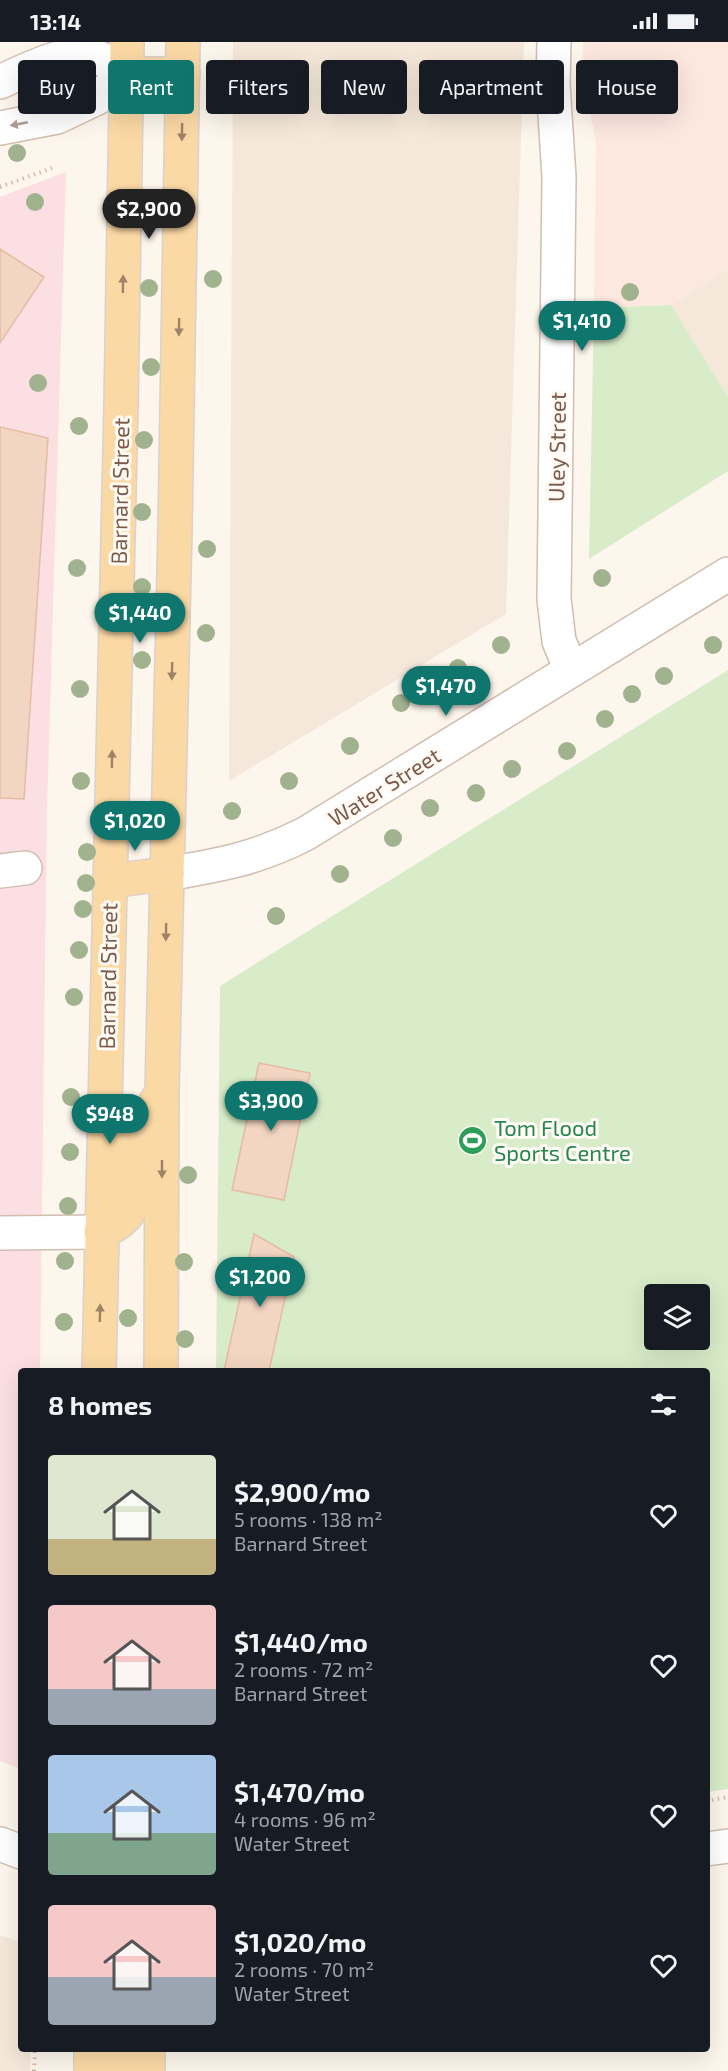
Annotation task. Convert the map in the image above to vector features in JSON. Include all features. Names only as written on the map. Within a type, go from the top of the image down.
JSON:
[{"type":"main road","name":"Barnard Street","points":[[127,42],[127,60]]},
{"type":"main road","points":[[161,1368],[162,1092],[183,58]]},
{"type":"main road","name":"Barnard Street","points":[[99,1368],[126,114]]},
{"type":"main road","name":"Water Street","points":[[109,880],[167,874]]},
{"type":"main road","points":[[101,1232],[114,1227],[125,1216],[135,1199],[136,1145],[139,1131],[162,1092]]},
{"type":"main road","points":[[91,2052],[91,2071]]},
{"type":"main road","points":[[117,2071],[118,2052]]},
{"type":"main road","points":[[148,2052],[148,2071]]},
{"type":"street","name":"Uley Street","points":[[554,42],[553,84],[559,177],[554,599],[558,640],[571,670]]},
{"type":"street","points":[[0,82],[55,60],[76,55],[94,56],[108,64]]},
{"type":"street","points":[[0,128],[66,114],[98,98],[108,90]]},
{"type":"street","name":"Water Street","points":[[167,874],[248,858],[276,849],[305,834],[728,574]]},
{"type":"street","points":[[0,1233],[101,1232]]},
{"type":"street","points":[[0,1837],[18,1838]]},
{"type":"street","points":[[0,1844],[18,1851]]},
{"type":"street","points":[[710,1848],[728,1846]]},
{"type":"path","points":[[0,187],[52,168]]},
{"type":"path","points":[[710,1800],[728,1797]]},
{"type":"path","points":[[34,2071],[35,2052]]},
{"type":"shaded area","points":[[233,42],[524,42],[523,60],[419,60],[419,114],[522,114],[506,614],[229,781],[233,114],[309,114],[309,60],[233,60]]},
{"type":"shaded area","points":[[583,42],[728,42],[728,269],[671,305],[594,308],[596,141],[590,114],[678,114],[678,60],[582,60]]},
{"type":"shaded area","points":[[66,172],[47,810],[40,1368],[18,1368],[18,1768],[0,1761],[0,197]]},
{"type":"shaded area","points":[[728,269],[728,397],[671,305]]},
{"type":"shaded area","points":[[0,1935],[18,1941],[18,2052],[31,2052],[30,2071],[0,2071]]},
{"type":"green space","points":[[671,305],[728,397],[728,471],[589,559],[594,308]]},
{"type":"green space","name":"Tom Flood Sports Centre","points":[[728,670],[728,1789],[710,1792],[710,1368],[216,1368],[220,986]]},
{"type":"building","points":[[0,249],[44,277],[0,343]]},
{"type":"building","points":[[0,427],[48,438],[24,799],[0,798]]},
{"type":"building","points":[[259,1063],[310,1073],[284,1200],[232,1190]]},
{"type":"building","points":[[254,1234],[294,1257],[270,1368],[225,1368]]},
{"type":"place","name":"Tom Flood Sports Centre","points":[[473,1140]]}]
